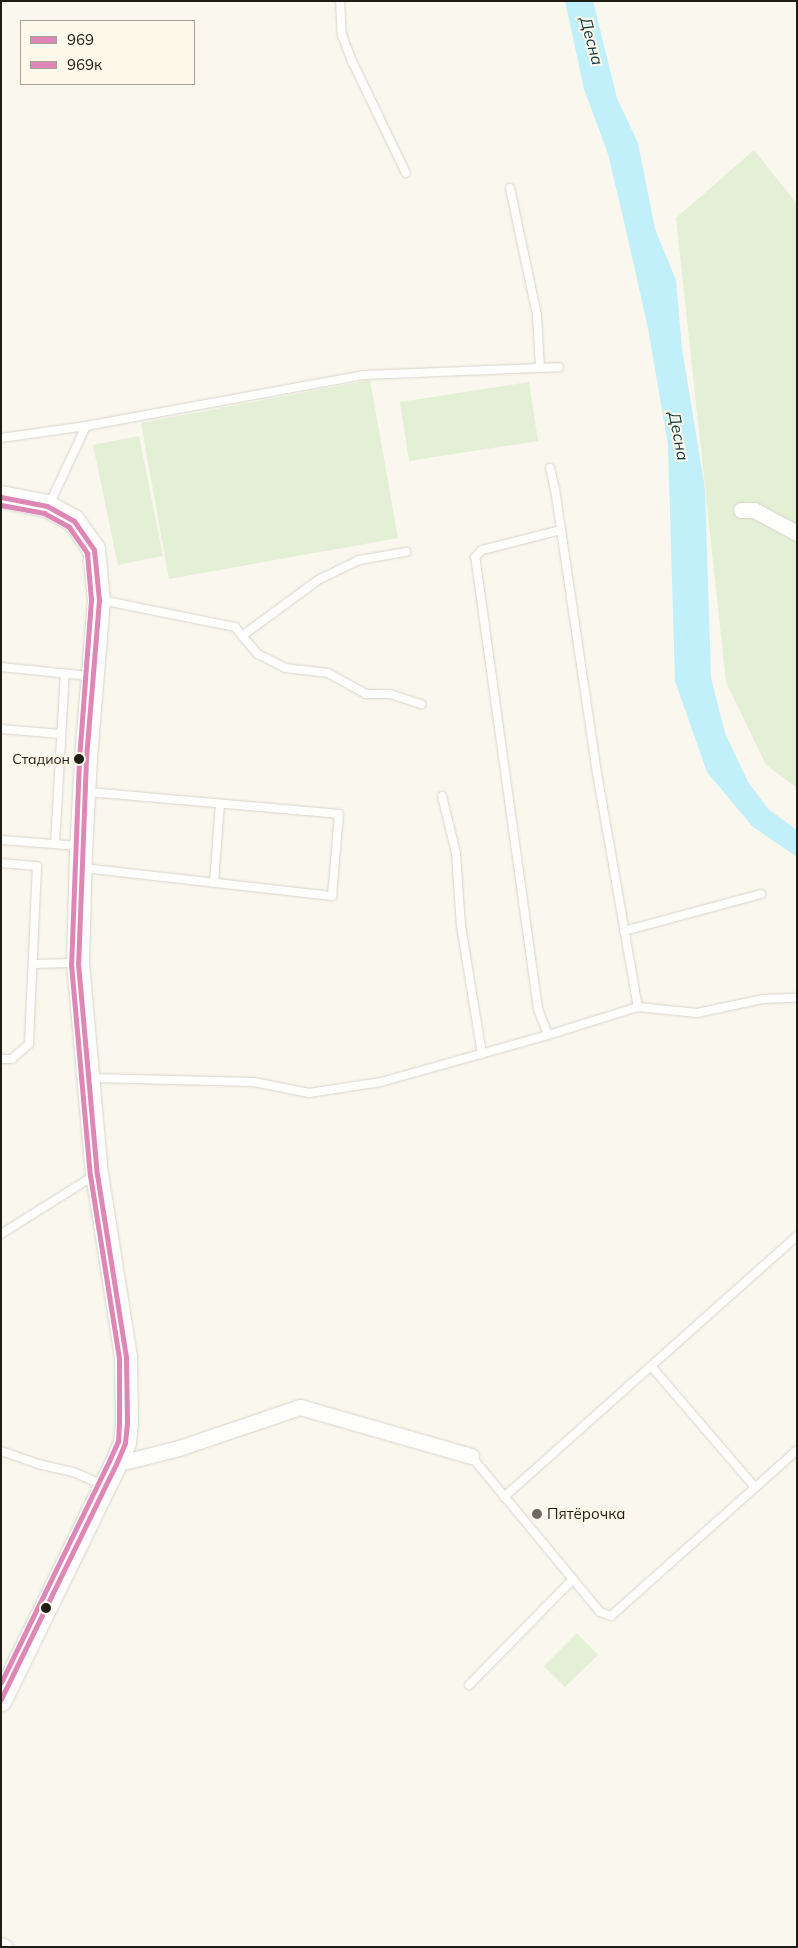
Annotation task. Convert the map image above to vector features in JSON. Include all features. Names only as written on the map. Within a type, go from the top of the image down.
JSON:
[{"type":"street","points":[[1,497],[49,507],[74,520],[94,550],[99,600],[92,676],[81,857],[78,963],[97,1174],[126,1358],[125,1443],[106,1486],[1,1700]]},
{"type":"street","points":[[741,510],[754,510],[797,533]]},
{"type":"street","points":[[116,1464],[179,1448],[300,1407],[472,1456]]},
{"type":"lane","points":[[340,1],[342,35],[353,64],[406,173]]},
{"type":"lane","points":[[510,188],[537,315],[540,368]]},
{"type":"lane","points":[[1,438],[86,426],[363,375],[559,368]]},
{"type":"lane","points":[[49,507],[86,426]]},
{"type":"lane","points":[[550,468],[597,773],[638,1007]]},
{"type":"lane","points":[[548,1035],[538,1008],[475,557],[482,550],[561,530]]},
{"type":"lane","points":[[242,636],[318,580],[359,560],[406,552]]},
{"type":"lane","points":[[99,600],[235,627],[258,654],[285,668],[328,674],[366,694],[390,694],[420,704]]},
{"type":"lane","points":[[1,667],[92,676]]},
{"type":"lane","points":[[56,844],[65,673]]},
{"type":"lane","points":[[1,729],[62,734]]},
{"type":"lane","points":[[1,840],[56,844],[81,857],[214,883],[332,896],[339,814],[85,792]]},
{"type":"lane","points":[[442,796],[456,853],[461,926],[482,1054]]},
{"type":"lane","points":[[214,883],[220,804]]},
{"type":"lane","points":[[1,864],[37,866],[29,1044],[12,1060],[1,1059]]},
{"type":"lane","points":[[624,931],[760,894]]},
{"type":"lane","points":[[33,964],[78,963]]},
{"type":"lane","points":[[89,1078],[254,1082],[309,1093],[380,1082],[548,1035],[638,1007],[697,1013],[764,999],[797,998]]},
{"type":"lane","points":[[1,1234],[97,1174]]},
{"type":"lane","points":[[504,1497],[797,1236]]},
{"type":"lane","points":[[651,1366],[754,1486]]},
{"type":"lane","points":[[472,1456],[600,1612],[606,1616],[616,1614],[754,1486],[797,1450]]},
{"type":"lane","points":[[1,1451],[38,1464],[73,1472],[106,1486]]},
{"type":"lane","points":[[469,1685],[573,1579]]},
{"type":"green space","points":[[754,150],[797,204],[797,788],[766,765],[726,682],[676,218]]},
{"type":"green space","points":[[370,380],[398,538],[169,579],[141,423]]},
{"type":"green space","points":[[529,382],[538,441],[409,461],[400,402]]},
{"type":"green space","points":[[139,436],[163,556],[118,565],[93,445]]},
{"type":"green space","points":[[577,1633],[598,1655],[565,1687],[544,1666]]},
{"type":"water","name":"Десна","points":[[565,1],[593,1],[617,98],[638,143],[655,229],[676,280],[682,349],[705,489],[711,678],[725,733],[748,782],[768,809],[797,830],[797,857],[752,826],[707,772],[675,681],[668,445],[648,328],[626,230],[608,154],[584,89]]},
{"type":"transit line","name":"969","points":[[1,497],[47,506],[74,521],[94,550],[99,600],[86,759],[78,963],[97,1174],[126,1358],[127,1423],[125,1443],[116,1464],[1,1699]]},
{"type":"transit line","name":"969к","points":[[1,505],[44,513],[69,527],[87,553],[91,600],[79,759],[71,964],[90,1175],[119,1359],[118,1441],[1,1682]]},
{"type":"place","name":"Стадион","points":[[79,759]]},
{"type":"place","name":"Пятёрочка","points":[[537,1514]]}]
